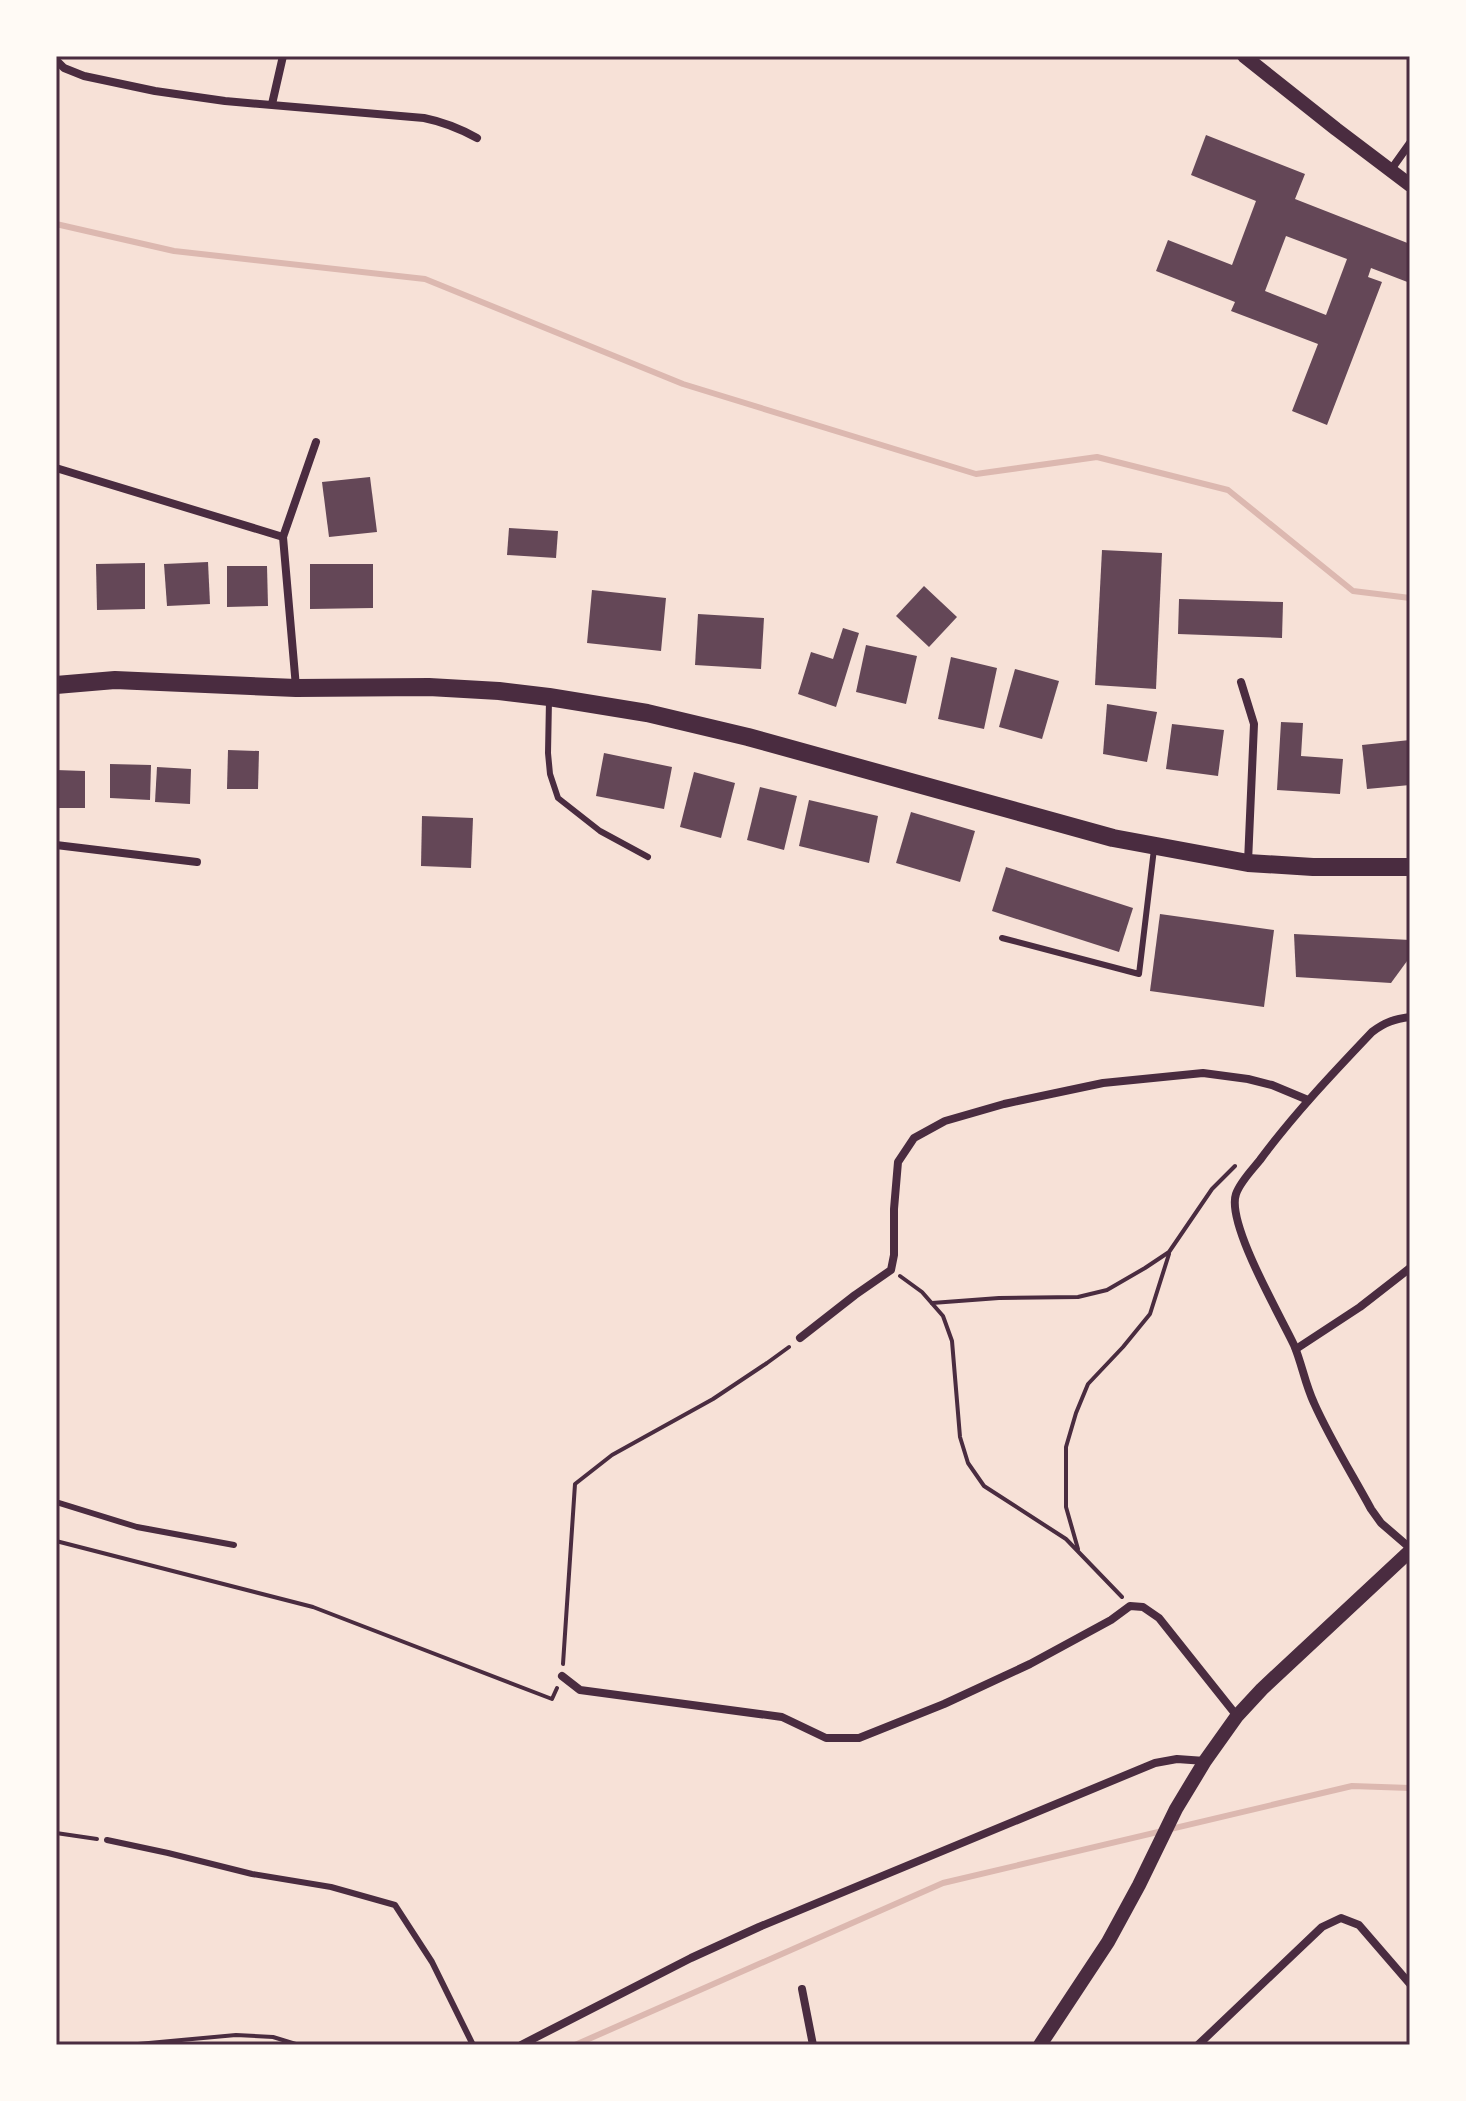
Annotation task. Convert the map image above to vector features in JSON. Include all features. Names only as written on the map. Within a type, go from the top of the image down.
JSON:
[{"type":"main road","points":[[56,685],[115,680],[296,688],[429,687],[549,697],[647,713],[748,737],[1113,838],[1248,863],[1410,867]]},
{"type":"street","points":[[272,104],[283,56]]},
{"type":"street","points":[[1244,56],[1410,185]]},
{"type":"street","points":[[56,60],[64,68],[84,76],[155,91],[225,101],[424,118],[452,125],[477,138]]},
{"type":"street","points":[[1390,171],[1410,143]]},
{"type":"street","points":[[296,688],[283,537],[316,442]]},
{"type":"street","points":[[56,468],[283,537]]},
{"type":"street","points":[[1241,682],[1254,724],[1248,863]]},
{"type":"street","points":[[56,845],[197,862]]},
{"type":"street","points":[[1040,2045],[1108,1942],[1176,1809],[1237,1716],[1410,1550],[1381,1523],[1371,1509],[1315,1406],[1303,1378],[1296,1349],[1251,1257],[1234,1207],[1238,1190],[1308,1100],[1372,1032],[1395,1019],[1410,1017]]},
{"type":"street","points":[[800,1338],[891,1270],[898,1162],[914,1138],[945,1121],[1004,1104],[1103,1083],[1203,1073],[1272,1085],[1308,1100]]},
{"type":"street","points":[[1296,1349],[1360,1307],[1410,1268]]},
{"type":"street","points":[[562,1676],[580,1690],[782,1717],[826,1738],[859,1738],[944,1704],[1030,1664],[1111,1620],[1130,1606],[1143,1607],[1159,1618],[1237,1716]]},
{"type":"street","points":[[521,2045],[691,1958],[759,1927],[1155,1763],[1177,1759],[1205,1761]]},
{"type":"street","points":[[1198,2045],[1322,1927],[1341,1918],[1359,1925],[1410,1984]]},
{"type":"street","points":[[802,1989],[813,2045]]},
{"type":"lane","points":[[549,697],[548,753],[550,774],[558,798],[600,831],[648,857]]},
{"type":"lane","points":[[1002,938],[1139,974],[1154,846]]},
{"type":"lane","points":[[56,1502],[137,1527],[234,1545]]},
{"type":"lane","points":[[107,1840],[252,1874],[331,1887],[395,1905],[432,1962],[473,2045]]},
{"type":"path","points":[[1078,1551],[1066,1507],[1066,1447],[1076,1413],[1088,1384],[1150,1314],[1169,1252],[1212,1189],[1238,1163]]},
{"type":"path","points":[[932,1303],[1078,1297],[1107,1290],[1169,1252]]},
{"type":"path","points":[[891,1270],[922,1292],[943,1316],[952,1341],[960,1437],[968,1463],[984,1486],[1066,1539],[1130,1606]]},
{"type":"path","points":[[56,1541],[313,1607],[552,1699],[562,1676],[575,1484],[612,1455],[713,1399],[800,1338]]},
{"type":"path","points":[[56,1833],[107,1840]]},
{"type":"path","points":[[127,2045],[236,2035],[273,2037],[299,2045]]},
{"type":"building","points":[[1206,135],[1305,174],[1295,199],[1410,244],[1410,283],[1371,268],[1368,277],[1382,282],[1327,425],[1292,411],[1318,344],[1231,311],[1235,302],[1156,271],[1168,240],[1232,265],[1256,201],[1191,175]],"holes":[[[1286,236],[1347,259],[1326,315],[1265,291]]]},
{"type":"building","points":[[370,477],[377,532],[329,537],[322,482]]},
{"type":"building","points":[[509,528],[558,531],[556,558],[507,555]]},
{"type":"building","points":[[1102,550],[1162,553],[1156,689],[1095,685]]},
{"type":"building","points":[[208,562],[210,604],[167,606],[164,564]]},
{"type":"building","points":[[145,563],[145,609],[97,610],[96,564]]},
{"type":"building","points":[[310,564],[373,564],[373,608],[310,609]]},
{"type":"building","points":[[227,566],[267,566],[268,606],[227,607]]},
{"type":"building","points":[[924,586],[957,617],[929,647],[896,616]]},
{"type":"building","points":[[592,590],[666,598],[661,651],[587,643]]},
{"type":"building","points":[[1179,599],[1283,602],[1282,638],[1178,634]]},
{"type":"building","points":[[698,614],[764,618],[761,669],[695,665]]},
{"type":"building","points":[[843,628],[859,633],[836,707],[798,694],[811,652],[833,659]]},
{"type":"building","points":[[866,645],[917,656],[906,704],[856,692]]},
{"type":"building","points":[[951,657],[997,668],[984,729],[938,719]]},
{"type":"building","points":[[1015,669],[1059,681],[1042,739],[999,727]]},
{"type":"building","points":[[1107,704],[1157,712],[1147,762],[1103,754]]},
{"type":"building","points":[[1281,722],[1303,723],[1301,756],[1343,759],[1340,794],[1277,790]]},
{"type":"building","points":[[1172,724],[1224,730],[1218,776],[1166,769]]},
{"type":"building","points":[[1410,740],[1410,785],[1367,789],[1362,745]]},
{"type":"building","points":[[228,750],[259,751],[258,789],[227,789]]},
{"type":"building","points":[[604,753],[672,767],[664,809],[596,796]]},
{"type":"building","points":[[110,764],[151,765],[150,800],[110,798]]},
{"type":"building","points":[[157,767],[191,769],[190,804],[155,802]]},
{"type":"building","points":[[56,770],[85,771],[85,808],[56,808]]},
{"type":"building","points":[[694,772],[735,783],[721,838],[680,827]]},
{"type":"building","points":[[760,787],[797,796],[784,850],[747,840]]},
{"type":"building","points":[[809,800],[878,816],[869,863],[799,846]]},
{"type":"building","points":[[911,812],[975,831],[960,882],[896,863]]},
{"type":"building","points":[[422,816],[473,818],[471,868],[421,866]]},
{"type":"building","points":[[1006,867],[1133,908],[1119,952],[992,911]]},
{"type":"building","points":[[1160,914],[1274,930],[1264,1007],[1150,991]]},
{"type":"building","points":[[1294,934],[1410,940],[1410,957],[1391,983],[1296,977]]},
{"type":"waterway","points":[[56,224],[174,251],[425,279],[683,384],[976,474],[1097,457],[1228,490],[1353,591],[1410,598]]},
{"type":"waterway","points":[[575,2045],[943,1883],[1352,1786],[1410,1788]]}]
